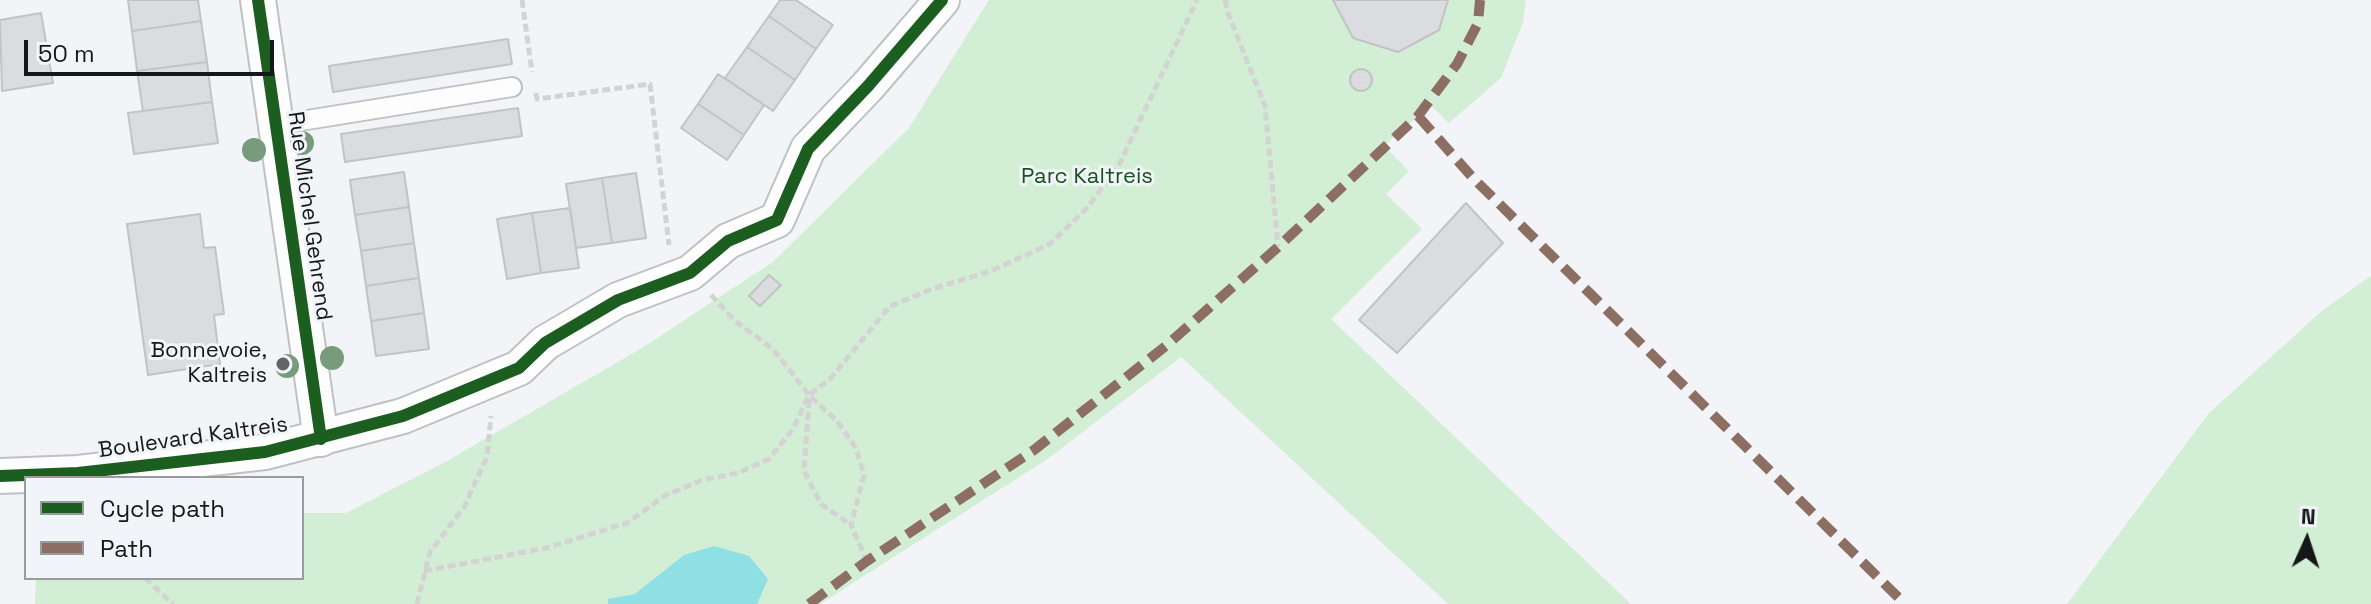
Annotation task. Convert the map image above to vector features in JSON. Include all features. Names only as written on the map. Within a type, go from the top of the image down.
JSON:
[{"type":"street","name":"Rue Michel Gehrend","points":[[258,0],[321,439]]},
{"type":"street","name":"Boulevard Kaltreis","points":[[0,476],[78,473],[265,452],[403,416],[519,368],[545,343],[618,300],[690,273],[728,241],[777,220],[808,149],[868,86],[942,0]]},
{"type":"lane","points":[[276,125],[512,87]]},
{"type":"path","points":[[522,0],[537,99],[650,84],[669,244],[690,273],[735,321],[773,349],[809,395],[837,421],[856,448],[864,475],[851,525]]},
{"type":"path","points":[[424,571],[546,548],[627,523],[666,495],[702,480],[738,473],[769,459],[793,429],[809,395],[831,378],[890,306],[991,271],[1050,244],[1086,209],[1118,167],[1197,0]]},
{"type":"path","points":[[1225,0],[1265,106],[1278,247]]},
{"type":"path","points":[[417,604],[430,552],[464,507],[487,457],[495,379]]},
{"type":"path","points":[[809,395],[804,471],[821,504],[851,525],[867,561]]},
{"type":"path","points":[[147,580],[169,603]]},
{"type":"green space","name":"Parc Kaltreis","points":[[989,0],[1526,0],[1523,22],[1501,78],[1449,123],[1428,103],[1384,146],[1409,171],[1386,194],[1422,229],[1331,319],[1631,604],[1448,604],[1181,357],[1046,460],[820,604],[35,604],[36,580],[304,580],[304,513],[346,513],[447,461],[642,348],[773,262],[909,128]]},
{"type":"green space","points":[[2371,276],[2371,604],[2067,604],[2209,413],[2323,310]]},
{"type":"water","points":[[714,546],[749,556],[768,579],[757,604],[608,604],[608,599],[635,594],[684,555]]},
{"type":"building","points":[[128,0],[198,0],[201,21],[132,31]]},
{"type":"building","points":[[780,0],[796,0],[833,25],[816,49],[769,16]]},
{"type":"building","points":[[1333,0],[1448,0],[1439,30],[1398,52],[1353,38]]},
{"type":"building","points":[[41,13],[53,83],[2,91],[0,20]]},
{"type":"building","points":[[769,16],[816,49],[795,80],[747,47]]},
{"type":"building","points":[[201,21],[207,62],[137,71],[132,31]]},
{"type":"building","points":[[508,39],[512,64],[333,92],[329,66]]},
{"type":"building","points":[[747,47],[795,80],[773,111],[725,78]]},
{"type":"building","points":[[207,62],[212,102],[143,111],[137,71]]},
{"type":"building","points":[[1361,69],[1369,72],[1372,80],[1369,88],[1361,91],[1353,88],[1350,80],[1353,72]]},
{"type":"building","points":[[718,74],[764,105],[744,135],[698,104]]},
{"type":"building","points":[[212,102],[218,143],[134,154],[128,113]]},
{"type":"building","points":[[698,104],[744,135],[727,160],[681,128]]},
{"type":"building","points":[[518,108],[522,136],[345,162],[341,134]]},
{"type":"building","points":[[404,172],[409,207],[355,215],[350,180]]},
{"type":"building","points":[[636,173],[646,238],[612,243],[602,178]]},
{"type":"building","points":[[602,178],[612,243],[576,248],[566,184]]},
{"type":"building","points":[[1466,203],[1503,243],[1397,353],[1359,320]]},
{"type":"building","points":[[409,207],[414,243],[361,251],[355,215]]},
{"type":"building","points":[[570,208],[579,268],[541,273],[532,213]]},
{"type":"building","points":[[532,213],[541,273],[507,279],[497,219]]},
{"type":"building","points":[[200,214],[204,248],[215,247],[224,314],[214,315],[220,364],[148,375],[127,224]]},
{"type":"building","points":[[414,243],[419,278],[366,286],[361,251]]},
{"type":"building","points":[[769,275],[781,285],[760,306],[749,296]]},
{"type":"building","points":[[419,278],[424,313],[371,321],[366,286]]},
{"type":"building","points":[[424,313],[429,349],[376,356],[371,321]]},
{"type":"marked path","points":[[809,604],[867,561],[1034,450],[1167,345],[1278,247],[1418,116],[1457,64],[1478,23],[1480,0]]},
{"type":"marked path","points":[[1418,116],[1473,178],[1905,604]]},
{"type":"cycle path","points":[[258,0],[321,439]]},
{"type":"cycle path","points":[[0,476],[78,473],[265,452],[403,416],[519,368],[545,343],[618,300],[690,273],[728,241],[777,220],[808,149],[868,86],[942,0]]},
{"type":"place","name":"Bonnevoie, Kaltreis","points":[[283,364]]}]
